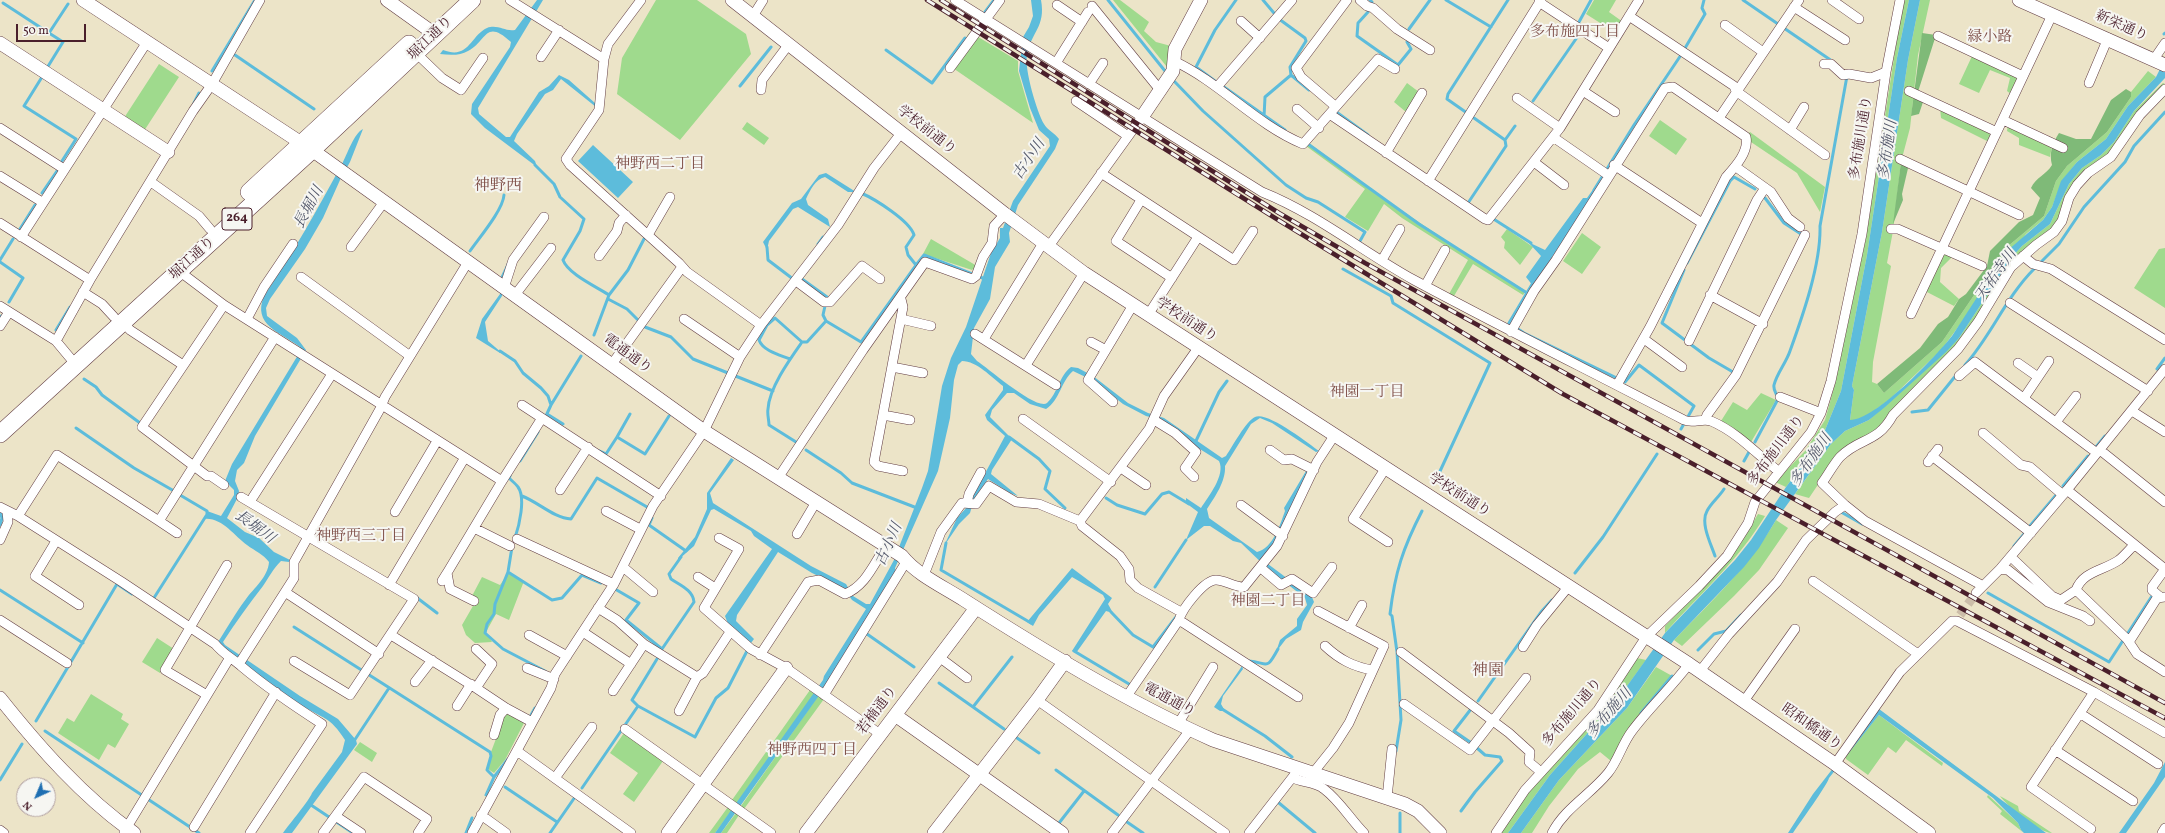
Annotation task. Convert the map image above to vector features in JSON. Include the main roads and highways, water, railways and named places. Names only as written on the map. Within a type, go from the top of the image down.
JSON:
[{"type":"highway","name":"堀江通り","points":[[119,320],[210,229],[417,54],[456,0]]},
{"type":"highway","name":"堀江通り","points":[[0,420],[73,361],[178,271],[307,147],[432,32],[472,0]]},
{"type":"highway","name":"堀江通り","points":[[0,434],[73,361]]},
{"type":"water","points":[[537,0],[543,0],[478,108],[479,114],[506,137],[510,137],[539,92],[549,86],[559,75],[569,80],[595,103],[596,107],[561,79],[553,90],[545,94],[517,134],[514,141],[535,161],[537,167],[485,128],[471,114],[472,104],[510,47],[511,42],[496,32],[491,32],[465,53],[454,55],[440,54],[443,50],[458,52],[464,50],[481,32],[487,28],[495,27],[515,30]]},
{"type":"water","points":[[1031,0],[1041,0],[1042,9],[1040,23],[1027,55],[1029,80],[1044,124],[1059,139],[1055,149],[1018,205],[1009,233],[1010,242],[995,267],[990,299],[974,328],[971,354],[977,361],[1012,388],[1033,401],[1042,404],[1047,403],[1051,399],[1064,375],[1071,367],[1078,368],[1093,376],[1128,403],[1148,413],[1164,418],[1222,458],[1226,456],[1251,419],[1255,417],[1261,416],[1278,423],[1306,441],[1319,451],[1316,452],[1272,423],[1260,418],[1251,424],[1225,466],[1222,483],[1207,509],[1209,518],[1257,552],[1263,550],[1272,541],[1281,523],[1285,511],[1284,508],[1306,471],[1309,471],[1268,564],[1312,597],[1314,602],[1303,622],[1301,630],[1286,639],[1276,652],[1280,640],[1297,626],[1297,619],[1307,605],[1305,598],[1267,568],[1241,543],[1233,541],[1210,526],[1204,526],[1186,540],[1198,512],[1186,503],[1186,498],[1201,508],[1212,492],[1218,479],[1221,467],[1219,461],[1195,446],[1182,433],[1162,420],[1146,416],[1123,404],[1094,381],[1073,371],[1066,380],[1058,396],[1046,409],[1030,404],[1014,393],[1007,393],[992,410],[990,417],[1012,439],[992,470],[991,474],[1018,496],[1010,493],[988,479],[974,499],[970,513],[959,524],[944,546],[957,518],[967,507],[1005,436],[987,420],[985,415],[1003,390],[1003,386],[978,367],[962,361],[958,365],[954,380],[950,418],[938,471],[895,568],[896,572],[828,683],[721,833],[715,833],[823,680],[824,676],[866,609],[852,600],[843,588],[812,573],[778,552],[737,615],[736,621],[754,639],[751,643],[728,624],[725,616],[772,549],[754,536],[751,531],[714,509],[711,510],[694,546],[678,560],[678,558],[695,537],[707,509],[707,493],[731,458],[734,460],[710,493],[713,503],[811,566],[846,584],[853,596],[866,604],[870,604],[894,560],[928,471],[942,386],[951,358],[966,327],[991,253],[1000,238],[1000,228],[1003,228],[1013,201],[1050,146],[1049,139],[1039,130],[1030,108],[1019,71],[1023,37],[1033,16]]},
{"type":"water","points":[[1909,0],[1920,0],[1908,60],[1882,232],[1852,386],[1854,390],[1850,420],[1861,417],[1875,410],[1889,399],[1919,372],[1944,346],[2007,251],[2043,220],[2052,207],[2061,181],[2077,162],[2106,139],[2128,106],[2156,77],[2165,59],[2165,78],[2134,111],[2114,142],[2101,155],[2082,168],[2069,184],[2050,224],[2022,246],[2012,257],[1959,338],[1946,352],[1885,407],[1869,420],[1845,431],[1831,444],[1776,520],[1759,548],[1744,567],[1674,640],[1627,708],[1559,780],[1521,833],[1508,833],[1550,775],[1617,700],[1665,633],[1735,560],[1751,540],[1786,487],[1821,440],[1841,391],[1867,255],[1897,58]]},
{"type":"water","points":[[363,129],[350,162],[323,218],[305,249],[270,299],[266,308],[267,316],[297,338],[306,350],[255,436],[244,463],[237,470],[235,481],[239,491],[238,497],[227,518],[245,532],[259,538],[274,552],[290,560],[289,562],[281,561],[276,567],[223,642],[225,645],[300,696],[338,719],[356,740],[357,744],[292,833],[283,833],[342,752],[345,740],[335,726],[330,722],[301,705],[269,683],[237,659],[218,642],[242,604],[266,573],[269,562],[222,524],[210,519],[204,519],[207,511],[221,516],[234,495],[234,490],[225,481],[232,464],[301,350],[300,347],[270,327],[265,321],[261,306],[264,296],[314,215],[354,139]]},
{"type":"water","points":[[593,145],[633,182],[618,198],[578,161]]},
{"type":"water","points":[[826,173],[856,192],[848,192],[825,177],[818,180],[813,186],[806,199],[808,205],[828,219],[830,227],[798,207],[793,209],[769,241],[767,250],[763,242],[792,203],[801,199],[819,175]]},
{"type":"water","points":[[1594,188],[1597,189],[1533,286],[1526,277],[1541,256],[1528,242],[1545,250],[1583,198],[1587,198]]},
{"type":"water","points":[[516,249],[503,277],[502,296],[485,322],[488,341],[502,353],[500,353],[476,338],[482,319],[500,294],[501,276]]},
{"type":"water","points":[[1072,568],[1112,598],[1108,604],[1113,613],[1106,611],[1076,653],[1072,651],[1105,599],[1103,595],[1072,577],[1039,615],[1033,626],[1027,622]]},
{"type":"water","points":[[1242,666],[1243,669],[1223,696],[1221,704],[1225,711],[1220,711],[1214,707]]},
{"type":"water","points":[[1879,709],[2046,833],[2024,833],[2018,823],[1993,798],[1879,715],[1829,778],[1819,796],[1793,833],[1788,833],[1813,794]]},
{"type":"water","points":[[2165,762],[2165,777],[2126,833],[2119,833],[2154,783]]},
{"type":"waterway","points":[[212,71],[255,0]]},
{"type":"waterway","points":[[985,12],[994,0]]},
{"type":"waterway","points":[[1108,0],[1165,71]]},
{"type":"waterway","points":[[1215,81],[1196,67],[1215,30],[1236,0]]},
{"type":"waterway","points":[[1263,0],[1279,19],[1305,38],[1306,41],[1290,67],[1291,75],[1309,90]]},
{"type":"waterway","points":[[1409,29],[1430,0]]},
{"type":"waterway","points":[[1446,0],[1491,27]]},
{"type":"waterway","points":[[1467,113],[1447,99],[1448,94],[1508,0]]},
{"type":"waterway","points":[[1579,22],[1591,0]]},
{"type":"waterway","points":[[1594,190],[1634,125],[1681,55],[1705,14],[1702,8],[1704,0]]},
{"type":"waterway","points":[[1743,0],[1832,61]]},
{"type":"waterway","points":[[3,3],[49,33]]},
{"type":"waterway","points":[[47,68],[63,42],[49,33],[68,4]]},
{"type":"waterway","points":[[1368,12],[1358,23],[1357,36],[1398,65],[1411,49],[1407,42]]},
{"type":"waterway","points":[[1533,101],[1578,36]]},
{"type":"waterway","points":[[886,50],[932,83],[965,38]]},
{"type":"waterway","points":[[740,86],[771,47]]},
{"type":"waterway","points":[[235,55],[314,109]]},
{"type":"waterway","points":[[1264,117],[1265,97],[1291,75]]},
{"type":"waterway","points":[[1755,442],[1778,399],[1774,385],[1790,351],[1810,289],[1818,256],[1820,226],[1847,76]]},
{"type":"waterway","points":[[42,77],[24,106],[76,139],[62,161]]},
{"type":"waterway","points":[[1174,81],[1203,111],[1286,185],[1306,198],[1318,202],[1365,232],[1360,241]]},
{"type":"waterway","points":[[1224,87],[1285,130]]},
{"type":"waterway","points":[[194,103],[199,93]]},
{"type":"waterway","points":[[1335,111],[1368,135]]},
{"type":"waterway","points":[[2041,262],[2059,244],[2084,207],[2125,162],[2134,146],[2165,112]]},
{"type":"waterway","points":[[1474,118],[1505,140]]},
{"type":"waterway","points":[[1468,203],[1506,146],[1505,140],[1515,126]]},
{"type":"waterway","points":[[1308,144],[1419,224],[1527,293]]},
{"type":"waterway","points":[[535,165],[554,184],[560,197],[584,219],[580,231],[563,260],[566,265],[583,280],[609,295]]},
{"type":"waterway","points":[[42,193],[57,171]]},
{"type":"waterway","points":[[1687,263],[1730,181],[1734,177],[1755,189]]},
{"type":"waterway","points":[[861,193],[875,200],[891,211],[911,229],[914,235],[906,247],[908,255],[916,265],[924,255],[985,279]]},
{"type":"waterway","points":[[470,251],[500,208],[504,195]]},
{"type":"waterway","points":[[1765,198],[1784,223],[1801,234]]},
{"type":"waterway","points":[[20,229],[35,205]]},
{"type":"waterway","points":[[1492,218],[1531,243]]},
{"type":"waterway","points":[[818,244],[823,237]]},
{"type":"waterway","points":[[0,260],[13,239]]},
{"type":"waterway","points":[[594,335],[609,295],[628,270],[644,239]]},
{"type":"waterway","points":[[767,247],[768,260],[793,279]]},
{"type":"waterway","points":[[0,262],[23,278],[9,302]]},
{"type":"waterway","points":[[796,442],[769,425],[768,413],[769,401],[776,383],[802,342],[807,342],[826,321],[861,342],[916,265]]},
{"type":"waterway","points":[[1343,269],[1391,296],[1393,303],[1490,363],[1435,482]]},
{"type":"waterway","points":[[1965,365],[1983,342],[2015,292],[2034,269]]},
{"type":"waterway","points":[[1684,270],[1662,323],[1709,358],[1733,372]]},
{"type":"waterway","points":[[802,279],[827,297]]},
{"type":"waterway","points":[[1534,281],[1509,323],[1524,333],[1625,382],[1639,365],[1694,406],[1681,429]]},
{"type":"waterway","points":[[608,299],[627,309],[645,327],[671,337],[693,359],[773,391]]},
{"type":"waterway","points":[[825,306],[823,315],[826,321]]},
{"type":"waterway","points":[[56,330],[70,307]]},
{"type":"waterway","points":[[790,359],[768,350],[761,344],[759,340],[767,325],[775,318],[802,342]]},
{"type":"waterway","points":[[500,351],[515,361],[523,373],[541,388],[548,396],[551,405]]},
{"type":"waterway","points":[[545,418],[551,405],[581,356]]},
{"type":"waterway","points":[[2157,369],[2165,358]]},
{"type":"waterway","points":[[1912,412],[1928,410],[1957,374]]},
{"type":"waterway","points":[[84,379],[96,387],[102,395],[140,423]]},
{"type":"waterway","points":[[1195,443],[1219,392],[1227,381]]},
{"type":"waterway","points":[[547,414],[563,424]]},
{"type":"waterway","points":[[617,437],[630,414]]},
{"type":"waterway","points":[[599,451],[606,454],[617,437],[645,454],[669,416]]},
{"type":"waterway","points":[[76,428],[134,468],[174,491]]},
{"type":"waterway","points":[[520,461],[538,432]]},
{"type":"waterway","points":[[2096,447],[2105,436]]},
{"type":"waterway","points":[[1009,437],[1039,459],[1050,471],[1045,489],[1065,508]]},
{"type":"waterway","points":[[806,450],[841,473],[852,483],[917,508]]},
{"type":"waterway","points":[[1744,461],[1749,452]]},
{"type":"waterway","points":[[1575,573],[1603,537],[1657,454]]},
{"type":"waterway","points":[[2063,486],[2088,456]]},
{"type":"waterway","points":[[510,476],[509,478],[518,487],[522,505],[515,538]]},
{"type":"waterway","points":[[522,496],[558,516],[571,519],[597,478],[647,507]]},
{"type":"waterway","points":[[1715,556],[1705,527],[1705,516],[1709,508],[1724,489]]},
{"type":"waterway","points":[[1106,498],[1117,505],[1145,514],[1162,494],[1169,492],[1189,504]]},
{"type":"waterway","points":[[2029,527],[2057,494]]},
{"type":"waterway","points":[[180,495],[207,511],[207,515]]},
{"type":"waterway","points":[[1396,751],[1401,720],[1397,652],[1392,616],[1390,614],[1397,573],[1405,549],[1422,511]]},
{"type":"waterway","points":[[0,512],[2,518],[0,525]]},
{"type":"waterway","points":[[1841,512],[1862,524]]},
{"type":"waterway","points":[[152,601],[206,516]]},
{"type":"waterway","points":[[652,518],[649,525],[686,551]]},
{"type":"waterway","points":[[2014,546],[2024,534]]},
{"type":"waterway","points":[[1155,587],[1186,540]]},
{"type":"waterway","points":[[946,543],[941,570],[1031,623]]},
{"type":"waterway","points":[[512,547],[508,572],[495,604],[494,614],[487,624],[485,633],[503,649],[545,671]]},
{"type":"waterway","points":[[615,589],[639,603],[626,620],[662,649],[694,602],[689,591],[671,579],[669,574],[681,557]]},
{"type":"waterway","points":[[508,572],[552,600],[562,598],[582,575],[601,583]]},
{"type":"waterway","points":[[36,721],[117,584],[132,594]]},
{"type":"waterway","points":[[0,590],[83,643]]},
{"type":"waterway","points":[[1988,593],[2109,662],[2152,596]]},
{"type":"waterway","points":[[416,597],[437,613]]},
{"type":"waterway","points":[[1478,701],[1541,612],[1552,600]]},
{"type":"waterway","points":[[1111,612],[1133,635],[1153,647],[1176,617],[1179,617]]},
{"type":"waterway","points":[[1698,650],[1714,634],[1726,631],[1741,615]]},
{"type":"waterway","points":[[294,627],[490,752],[491,756],[487,770],[494,777]]},
{"type":"waterway","points":[[867,634],[914,667]]},
{"type":"waterway","points":[[1249,661],[1264,664],[1269,663],[1278,649]]},
{"type":"waterway","points":[[582,788],[638,706],[695,737],[716,698],[728,688],[747,651]]},
{"type":"waterway","points":[[1074,651],[1129,684]]},
{"type":"waterway","points":[[1004,729],[973,707],[1012,657]]},
{"type":"waterway","points":[[638,706],[632,700],[657,659]]},
{"type":"waterway","points":[[1641,713],[1672,676]]},
{"type":"waterway","points":[[939,683],[973,707]]},
{"type":"waterway","points":[[354,741],[389,688]]},
{"type":"waterway","points":[[531,715],[535,708]]},
{"type":"waterway","points":[[1222,709],[1265,736],[1292,757]]},
{"type":"waterway","points":[[1470,742],[1454,731],[1471,709]]},
{"type":"waterway","points":[[45,731],[199,833]]},
{"type":"waterway","points":[[1017,738],[1039,753]]},
{"type":"waterway","points":[[0,780],[22,744]]},
{"type":"waterway","points":[[1461,811],[1475,792],[1502,761],[1500,757],[1485,755],[1477,748]]},
{"type":"waterway","points":[[486,795],[494,777],[508,759]]},
{"type":"waterway","points":[[1056,770],[1118,815]]},
{"type":"waterway","points":[[505,787],[557,822]]},
{"type":"waterway","points":[[1059,823],[1084,791]]},
{"type":"waterway","points":[[550,833],[575,797]]},
{"type":"waterway","points":[[1279,803],[1315,833]]},
{"type":"waterway","points":[[311,805],[353,833]]},
{"type":"waterway","points":[[1400,813],[1400,833]]},
{"type":"waterway","points":[[466,833],[472,818]]},
{"type":"waterway","points":[[1127,822],[1143,833]]},
{"type":"tunnel","points":[[1960,615],[1976,593]]},
{"type":"railway","points":[[927,0],[1275,218],[1563,394],[2165,718]]},
{"type":"railway","points":[[941,0],[1279,213],[1365,263],[2165,703]]},
{"type":"district","name":"多布施四丁目","points":[[1575,33]]},
{"type":"district","name":"緑小路","points":[[1990,38]]},
{"type":"district","name":"神野西二丁目","points":[[660,165]]},
{"type":"district","name":"神野西","points":[[498,187]]},
{"type":"district","name":"神園一丁目","points":[[1367,393]]},
{"type":"district","name":"神野西三丁目","points":[[361,537]]},
{"type":"district","name":"神園二丁目","points":[[1268,602]]},
{"type":"district","name":"神園","points":[[1488,672]]},
{"type":"district","name":"神野西四丁目","points":[[812,751]]},
{"type":"water label","name":"多布施川","points":[[1889,150]]},
{"type":"water label","name":"古小川","points":[[1030,160]]},
{"type":"water label","name":"長堀川","points":[[310,208]]},
{"type":"water label","name":"天祐寺川","points":[[1997,276]]},
{"type":"water label","name":"多布施川","points":[[1812,461]]},
{"type":"water label","name":"長堀川","points":[[254,528]]},
{"type":"water label","name":"古小川","points":[[890,545]]},
{"type":"water label","name":"多布施川","points":[[1610,714]]}]
